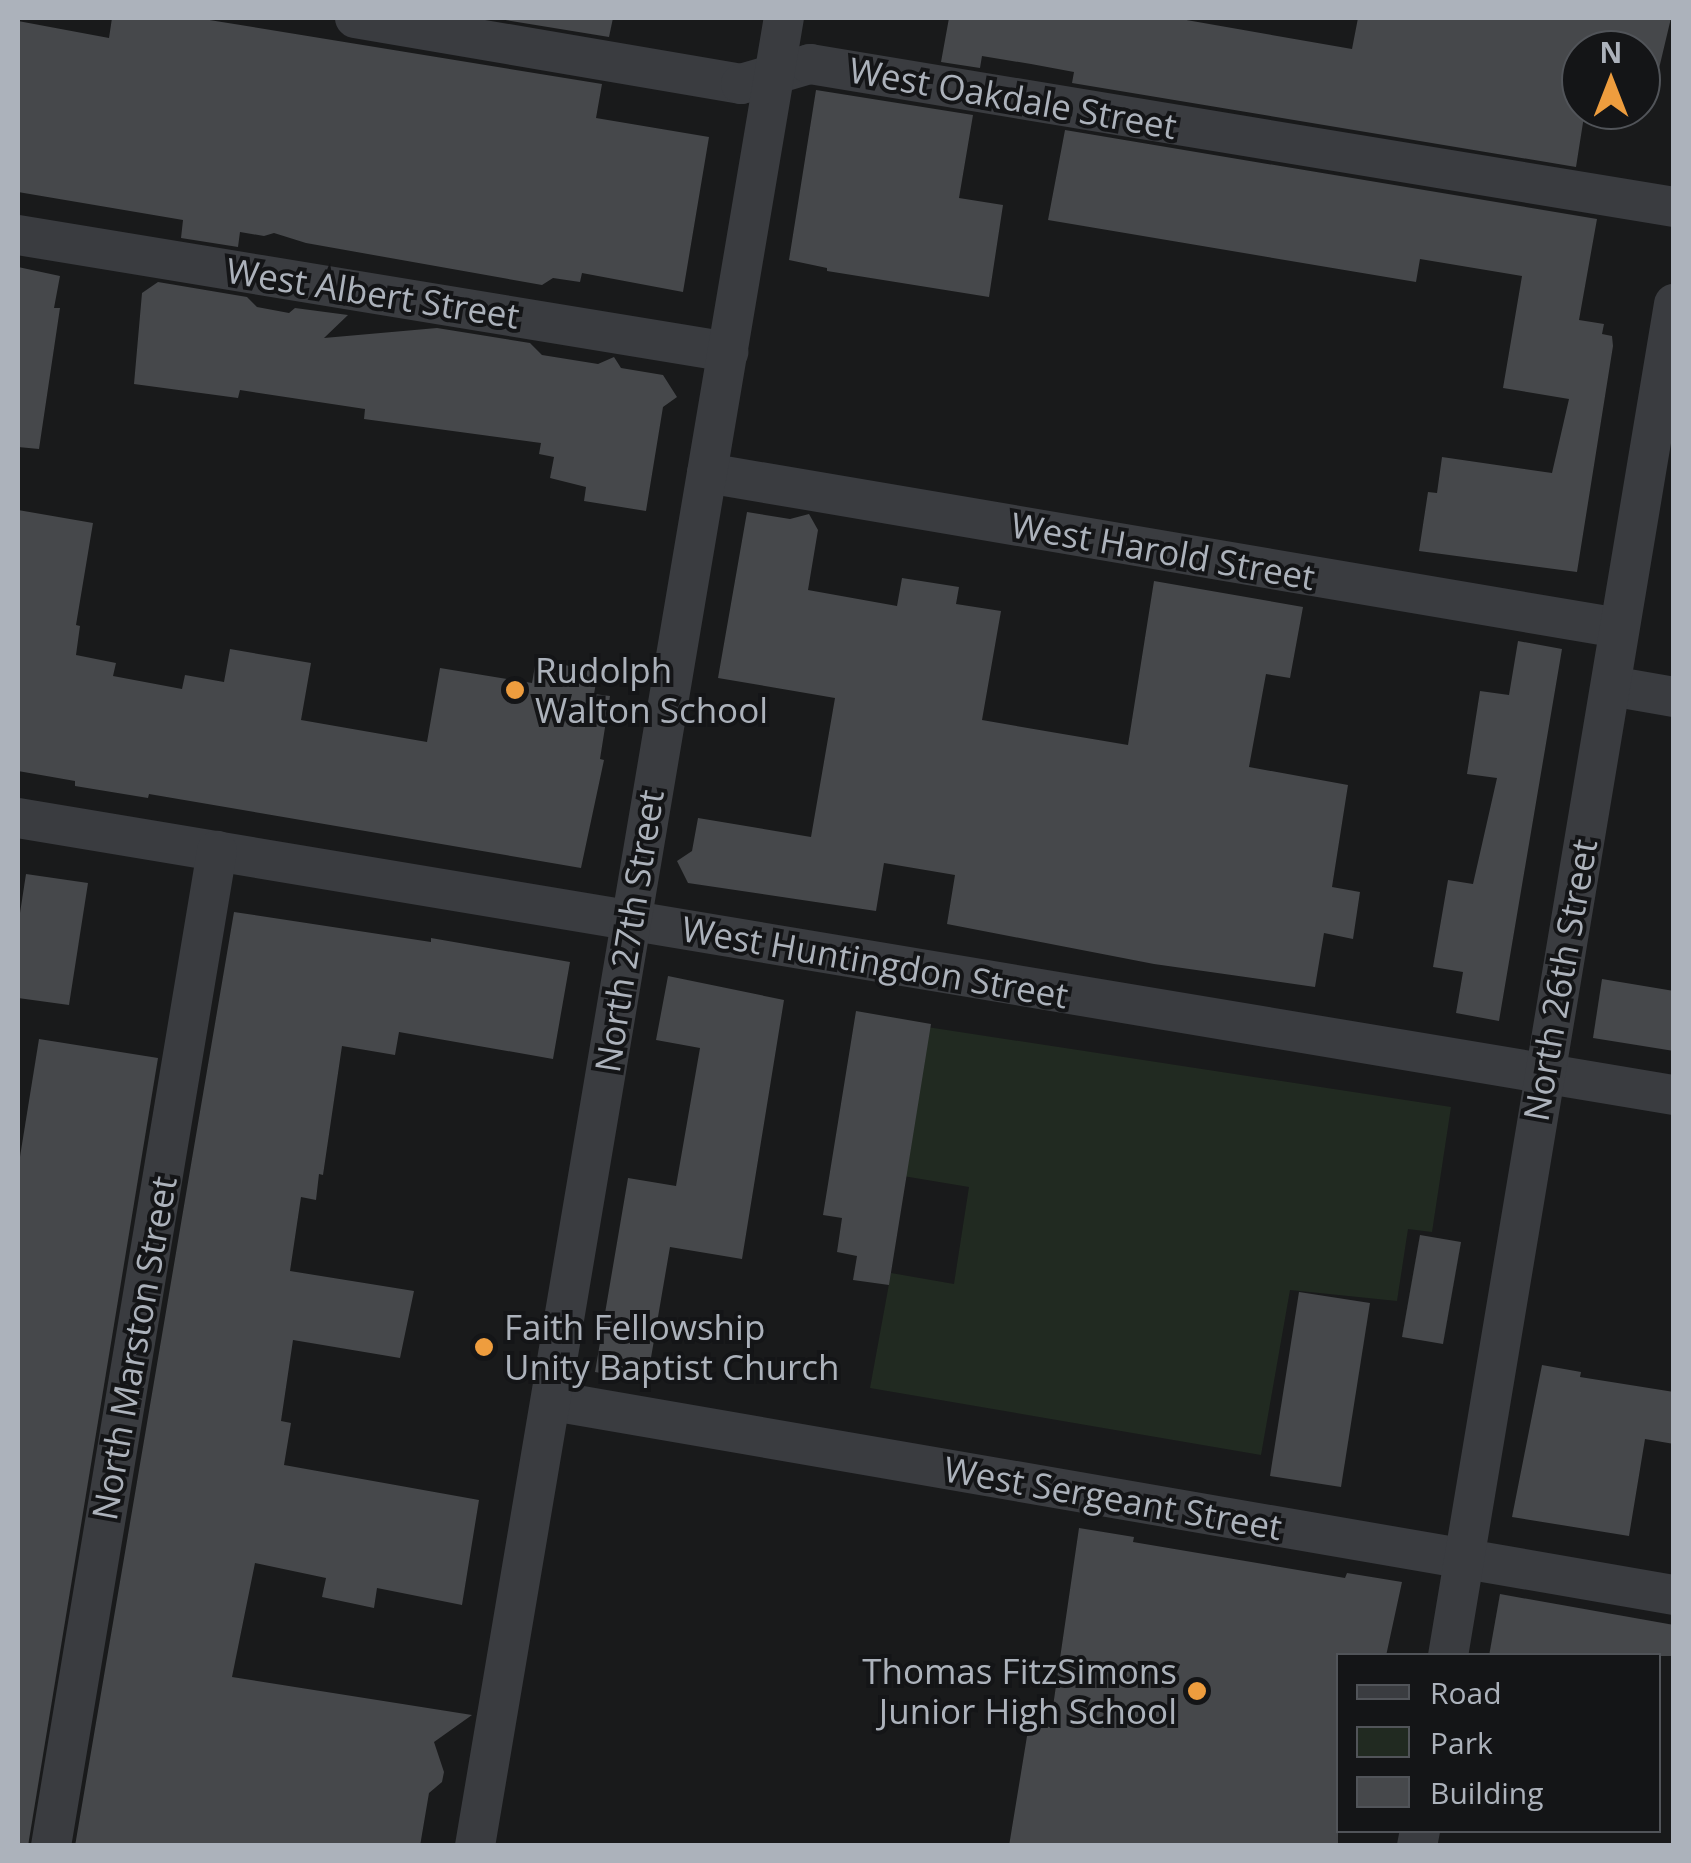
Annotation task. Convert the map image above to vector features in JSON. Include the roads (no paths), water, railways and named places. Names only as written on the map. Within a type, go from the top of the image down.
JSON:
[{"type":"street","name":"West Oakdale Street","points":[[355,18],[741,84],[810,64],[1674,206]]},
{"type":"street","name":"North 27th Street","points":[[475,1846],[784,18]]},
{"type":"street","name":"West Albert Street","points":[[18,235],[728,352]]},
{"type":"street","name":"North 26th Street","points":[[1448,1653],[1619,628],[1669,360],[1674,304]]},
{"type":"street","name":"West Harold Street","points":[[707,473],[1619,628]]},
{"type":"street","points":[[1611,686],[1674,697]]},
{"type":"street","name":"West Huntingdon Street","points":[[18,818],[1674,1096]]},
{"type":"street","name":"North Marston Street","points":[[51,1846],[218,851]]},
{"type":"street","name":"West Sergeant Street","points":[[553,1401],[1674,1595]]},
{"type":"place","name":"Rudolph Walton School","points":[[515,690]]},
{"type":"place","name":"Faith Fellowship Unity Baptist Church","points":[[484,1347]]},
{"type":"place","name":"Thomas FitzSimons Junior High School","points":[[1197,1691]]}]
